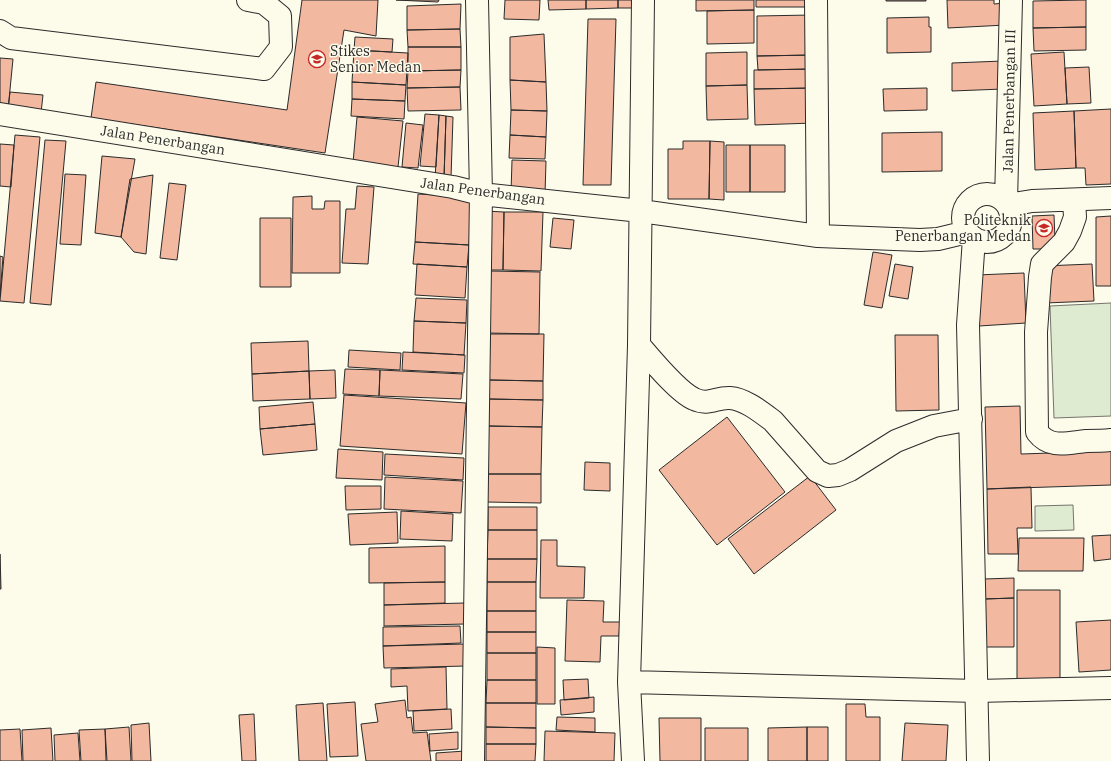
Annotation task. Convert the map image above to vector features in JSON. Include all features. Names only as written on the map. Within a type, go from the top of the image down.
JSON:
[{"type":"street","points":[[4,38],[264,69],[282,47],[280,16],[264,2],[248,0]]},
{"type":"street","points":[[473,761],[481,194],[477,0]]},
{"type":"street","points":[[633,761],[629,682],[639,345],[643,0]]},
{"type":"street","points":[[816,0],[818,236]]},
{"type":"street","name":"Jalan Penerbangan III","points":[[1007,204],[1011,0]]},
{"type":"street","name":"Jalan Penerbangan","points":[[0,114],[446,186],[481,194],[641,211],[818,236],[920,240],[971,235]]},
{"type":"street","points":[[971,235],[985,242],[992,241],[1003,236],[1010,226],[1011,220],[1007,204],[998,196],[988,194],[978,195],[970,201],[964,209],[963,219],[971,235],[968,325],[978,761]]},
{"type":"street","points":[[1007,204],[1032,201],[1111,198]]},
{"type":"street","points":[[1074,200],[1075,217],[1070,231],[1064,242],[1042,264],[1036,332],[1037,432],[1042,439],[1054,443],[1066,444],[1111,440]]},
{"type":"street","points":[[639,345],[677,385],[693,399],[708,403],[730,398],[756,409],[773,421],[816,471],[828,476],[838,475],[850,470],[896,441],[934,426],[971,419]]},
{"type":"street","points":[[629,682],[977,691],[1111,688]]},
{"type":"green space","points":[[1111,303],[1111,416],[1054,418],[1050,306]]},
{"type":"green space","points":[[1073,505],[1074,530],[1035,531],[1035,506]]},
{"type":"building","name":"Stikes Senior Medan","points":[[302,0],[378,0],[376,36],[344,30],[325,153],[91,118],[96,82],[287,110]]},
{"type":"building","points":[[396,0],[439,0],[438,2]]},
{"type":"building","points":[[505,0],[540,0],[539,20],[504,19]]},
{"type":"building","points":[[548,0],[586,0],[586,9],[549,10]]},
{"type":"building","points":[[586,0],[618,0],[618,8],[586,9]]},
{"type":"building","points":[[618,0],[638,0],[638,8],[618,8]]},
{"type":"building","points":[[696,0],[754,0],[754,10],[696,11]]},
{"type":"building","points":[[756,0],[814,0],[814,7],[756,7]]},
{"type":"building","points":[[926,0],[926,1],[886,1]]},
{"type":"building","points":[[947,0],[994,0],[994,4],[1005,3],[1006,25],[948,28]]},
{"type":"building","points":[[1086,0],[1086,27],[1033,28],[1033,1]]},
{"type":"building","points":[[461,4],[460,29],[407,30],[407,6]]},
{"type":"building","points":[[754,10],[754,43],[707,44],[707,11]]},
{"type":"building","points":[[812,15],[813,55],[757,56],[757,16]]},
{"type":"building","points":[[929,17],[929,27],[931,27],[931,52],[887,53],[887,18]]},
{"type":"building","points":[[588,19],[616,19],[611,185],[583,185]]},
{"type":"building","points":[[1086,27],[1086,50],[1034,51],[1033,28]]},
{"type":"building","points":[[460,29],[461,47],[408,47],[407,30]]},
{"type":"building","points":[[544,34],[546,82],[510,80],[510,37]]},
{"type":"building","points":[[355,37],[393,39],[392,52],[354,50]]},
{"type":"building","points":[[408,47],[461,47],[461,70],[408,71]]},
{"type":"building","points":[[354,50],[408,53],[406,85],[352,82]]},
{"type":"building","points":[[747,52],[747,85],[706,86],[706,53]]},
{"type":"building","points":[[1064,52],[1067,104],[1034,106],[1031,54]]},
{"type":"building","points":[[813,55],[813,69],[758,70],[757,56]]},
{"type":"building","points":[[0,58],[13,59],[8,110],[0,109]]},
{"type":"building","points":[[1003,61],[1003,89],[952,91],[952,63]]},
{"type":"building","points":[[1089,67],[1091,103],[1067,104],[1065,68]]},
{"type":"building","points":[[813,69],[813,88],[754,89],[754,70]]},
{"type":"building","points":[[461,70],[460,87],[407,88],[408,71]]},
{"type":"building","points":[[510,80],[546,82],[547,111],[511,110]]},
{"type":"building","points":[[352,82],[406,85],[405,101],[352,99]]},
{"type":"building","points":[[747,85],[748,119],[707,120],[706,86]]},
{"type":"building","points":[[460,87],[461,110],[408,111],[407,88]]},
{"type":"building","points":[[813,88],[814,123],[755,125],[754,89]]},
{"type":"building","points":[[927,88],[927,110],[884,111],[883,89]]},
{"type":"building","points":[[10,92],[43,95],[41,113],[8,110]]},
{"type":"building","points":[[352,99],[405,101],[404,119],[351,116]]},
{"type":"building","points":[[1111,109],[1111,184],[1086,185],[1085,168],[1076,168],[1074,111]]},
{"type":"building","points":[[511,110],[547,111],[546,137],[510,135]]},
{"type":"building","points":[[1074,111],[1076,168],[1035,170],[1033,113]]},
{"type":"building","points":[[425,114],[439,115],[436,167],[420,166]]},
{"type":"building","points":[[439,115],[446,116],[444,178],[435,178]]},
{"type":"building","points":[[446,116],[453,117],[451,178],[444,178]]},
{"type":"building","points":[[357,117],[403,121],[398,167],[353,163]]},
{"type":"building","points":[[406,123],[423,125],[418,168],[402,167]]},
{"type":"building","points":[[942,132],[942,171],[882,172],[882,133]]},
{"type":"building","points":[[15,135],[40,137],[24,303],[0,301]]},
{"type":"building","points":[[510,135],[546,137],[545,159],[509,158]]},
{"type":"building","points":[[45,140],[66,141],[51,305],[30,303]]},
{"type":"building","points":[[683,141],[710,141],[709,199],[668,199],[668,149],[683,149]]},
{"type":"building","points":[[710,141],[724,142],[724,200],[709,199]]},
{"type":"building","points":[[0,144],[14,145],[11,187],[0,186]]},
{"type":"building","points":[[726,145],[750,145],[750,192],[726,192]]},
{"type":"building","points":[[750,145],[785,145],[785,192],[750,192]]},
{"type":"building","points":[[102,156],[135,159],[121,237],[95,233]]},
{"type":"building","points":[[512,160],[546,161],[545,194],[511,193]]},
{"type":"building","points":[[65,174],[86,175],[81,245],[60,244]]},
{"type":"building","points":[[153,175],[146,254],[134,252],[121,237],[130,179]]},
{"type":"building","points":[[169,183],[186,185],[177,260],[160,258]]},
{"type":"building","points":[[357,186],[374,187],[368,264],[342,263],[346,209],[355,209]]},
{"type":"building","points":[[418,194],[472,197],[469,245],[415,242]]},
{"type":"building","points":[[312,196],[312,209],[324,209],[325,201],[340,201],[340,273],[292,273],[293,197]]},
{"type":"building","points":[[485,211],[504,212],[503,270],[484,270]]},
{"type":"building","points":[[504,212],[543,212],[541,271],[503,270]]},
{"type":"building","name":"Politeknik Penerbangan Medan","points":[[1054,215],[1055,240],[1049,241],[1049,249],[1033,249],[1032,216]]},
{"type":"building","points":[[1111,216],[1111,286],[1096,286],[1096,217]]},
{"type":"building","points":[[260,218],[291,218],[291,287],[260,287]]},
{"type":"building","points":[[553,218],[574,220],[571,249],[550,247]]},
{"type":"building","points":[[415,242],[469,245],[467,267],[413,264]]},
{"type":"building","points":[[873,252],[892,255],[882,308],[864,305]]},
{"type":"building","points":[[0,256],[3,257],[0,296]]},
{"type":"building","points":[[417,264],[467,267],[465,298],[415,295]]},
{"type":"building","points":[[895,264],[913,267],[908,299],[889,296]]},
{"type":"building","points":[[1092,264],[1094,301],[1045,303],[1043,266]]},
{"type":"building","points":[[489,271],[540,272],[539,334],[487,333]]},
{"type":"building","points":[[1024,273],[1026,323],[979,326],[977,275]]},
{"type":"building","points":[[416,298],[467,300],[466,323],[414,321]]},
{"type":"building","points":[[414,321],[466,323],[464,355],[413,352]]},
{"type":"building","points":[[490,334],[544,334],[543,381],[489,380]]},
{"type":"building","points":[[895,335],[938,335],[939,410],[896,411]]},
{"type":"building","points":[[308,341],[309,371],[252,374],[251,343]]},
{"type":"building","points":[[349,350],[401,353],[400,370],[348,367]]},
{"type":"building","points":[[403,352],[465,355],[464,373],[402,370]]},
{"type":"building","points":[[345,369],[380,370],[379,396],[343,394]]},
{"type":"building","points":[[335,370],[336,398],[310,399],[309,371]]},
{"type":"building","points":[[380,370],[463,374],[461,399],[379,396]]},
{"type":"building","points":[[309,371],[310,399],[253,401],[252,374]]},
{"type":"building","points":[[489,380],[543,381],[543,400],[488,399]]},
{"type":"building","points":[[344,395],[466,403],[462,454],[340,446]]},
{"type":"building","points":[[488,399],[543,400],[542,427],[488,426]]},
{"type":"building","points":[[313,402],[315,424],[260,429],[259,407]]},
{"type":"building","points":[[1020,406],[1021,454],[1111,451],[1111,485],[987,489],[985,407]]},
{"type":"building","points":[[727,417],[785,492],[717,545],[659,470]]},
{"type":"building","points":[[315,424],[317,450],[263,455],[260,429]]},
{"type":"building","points":[[488,426],[542,427],[541,474],[487,474]]},
{"type":"building","points":[[338,449],[383,452],[382,480],[336,478]]},
{"type":"building","points":[[385,454],[464,458],[463,480],[384,475]]},
{"type":"building","points":[[585,462],[610,463],[610,491],[584,490]]},
{"type":"building","points":[[487,474],[541,474],[541,503],[486,502]]},
{"type":"building","points":[[810,476],[836,510],[754,574],[728,539]]},
{"type":"building","points":[[385,477],[463,481],[461,513],[384,509]]},
{"type":"building","points":[[345,486],[381,486],[381,509],[346,510]]},
{"type":"building","points":[[1031,487],[1032,528],[1017,528],[1018,554],[988,554],[987,489]]},
{"type":"building","points":[[488,507],[537,507],[537,530],[488,530]]},
{"type":"building","points":[[401,511],[453,514],[452,541],[400,539]]},
{"type":"building","points":[[397,512],[398,543],[350,545],[348,514]]},
{"type":"building","points":[[488,530],[537,530],[537,559],[487,559]]},
{"type":"building","points":[[1111,535],[1111,559],[1094,561],[1092,536]]},
{"type":"building","points":[[1019,538],[1084,538],[1083,571],[1018,571]]},
{"type":"building","points":[[541,540],[557,540],[557,566],[585,567],[584,598],[540,598]]},
{"type":"building","points":[[445,546],[445,582],[369,583],[369,548]]},
{"type":"building","points":[[0,554],[1,589],[0,589]]},
{"type":"building","points":[[487,559],[537,559],[536,582],[487,582]]},
{"type":"building","points":[[1014,578],[1014,598],[984,599],[984,579]]},
{"type":"building","points":[[445,582],[445,603],[384,605],[384,583]]},
{"type":"building","points":[[487,582],[536,582],[536,611],[487,611]]},
{"type":"building","points":[[1017,590],[1060,590],[1060,684],[1017,685]]},
{"type":"building","points":[[1014,598],[1014,647],[984,647],[984,599]]},
{"type":"building","points":[[567,600],[604,601],[603,622],[620,622],[619,636],[601,636],[600,662],[565,661]]},
{"type":"building","points":[[465,603],[465,624],[384,626],[384,605]]},
{"type":"building","points":[[487,611],[536,611],[536,632],[487,632]]},
{"type":"building","points":[[1111,620],[1111,670],[1079,672],[1076,622]]},
{"type":"building","points":[[460,626],[461,643],[383,646],[383,627]]},
{"type":"building","points":[[487,632],[536,632],[536,653],[487,653]]},
{"type":"building","points":[[466,644],[466,666],[384,668],[383,646]]},
{"type":"building","points":[[537,647],[555,648],[555,704],[537,704]]},
{"type":"building","points":[[487,653],[536,653],[536,680],[487,680]]},
{"type":"building","points":[[446,667],[447,709],[408,711],[407,686],[391,687],[391,669]]},
{"type":"building","points":[[588,679],[589,698],[564,700],[563,680]]},
{"type":"building","points":[[487,680],[536,680],[536,703],[486,703]]},
{"type":"building","points":[[594,697],[594,712],[561,715],[560,700]]},
{"type":"building","points":[[405,700],[407,718],[411,717],[413,733],[427,732],[431,761],[366,761],[361,724],[378,722],[375,704]]},
{"type":"building","points":[[355,702],[358,756],[330,757],[327,704]]},
{"type":"building","points":[[323,703],[327,761],[299,761],[296,705]]},
{"type":"building","points":[[486,703],[536,703],[536,728],[486,727]]},
{"type":"building","points":[[846,704],[865,704],[866,717],[880,717],[880,761],[846,761]]},
{"type":"building","points":[[451,709],[452,729],[414,731],[413,711]]},
{"type":"building","points":[[254,714],[256,761],[242,761],[239,715]]},
{"type":"building","points":[[557,717],[595,718],[595,732],[556,730]]},
{"type":"building","points":[[659,718],[701,718],[701,761],[660,761]]},
{"type":"building","points":[[149,723],[151,761],[132,761],[131,725]]},
{"type":"building","points":[[905,723],[948,725],[946,761],[902,761]]},
{"type":"building","points":[[129,727],[131,761],[107,761],[105,729]]},
{"type":"building","points":[[486,727],[536,728],[536,744],[486,744]]},
{"type":"building","points":[[807,727],[807,761],[768,761],[768,728]]},
{"type":"building","points":[[807,727],[828,727],[828,761],[807,761]]},
{"type":"building","points":[[51,728],[53,761],[23,761],[22,730]]},
{"type":"building","points":[[705,728],[748,728],[748,761],[705,761]]},
{"type":"building","points":[[20,729],[22,761],[0,761],[0,730]]},
{"type":"building","points":[[105,729],[106,761],[81,761],[79,730]]},
{"type":"building","points":[[545,731],[615,733],[614,761],[544,761]]},
{"type":"building","points":[[458,732],[458,749],[430,751],[429,734]]},
{"type":"building","points":[[78,733],[80,761],[55,761],[54,735]]},
{"type":"building","points":[[486,744],[536,744],[535,761],[486,761]]},
{"type":"building","points":[[465,751],[466,761],[436,761],[436,753]]},
{"type":"place","name":"Stikes Senior Medan","points":[[317,59]]},
{"type":"place","name":"Politeknik Penerbangan Medan","points":[[1044,228]]}]
